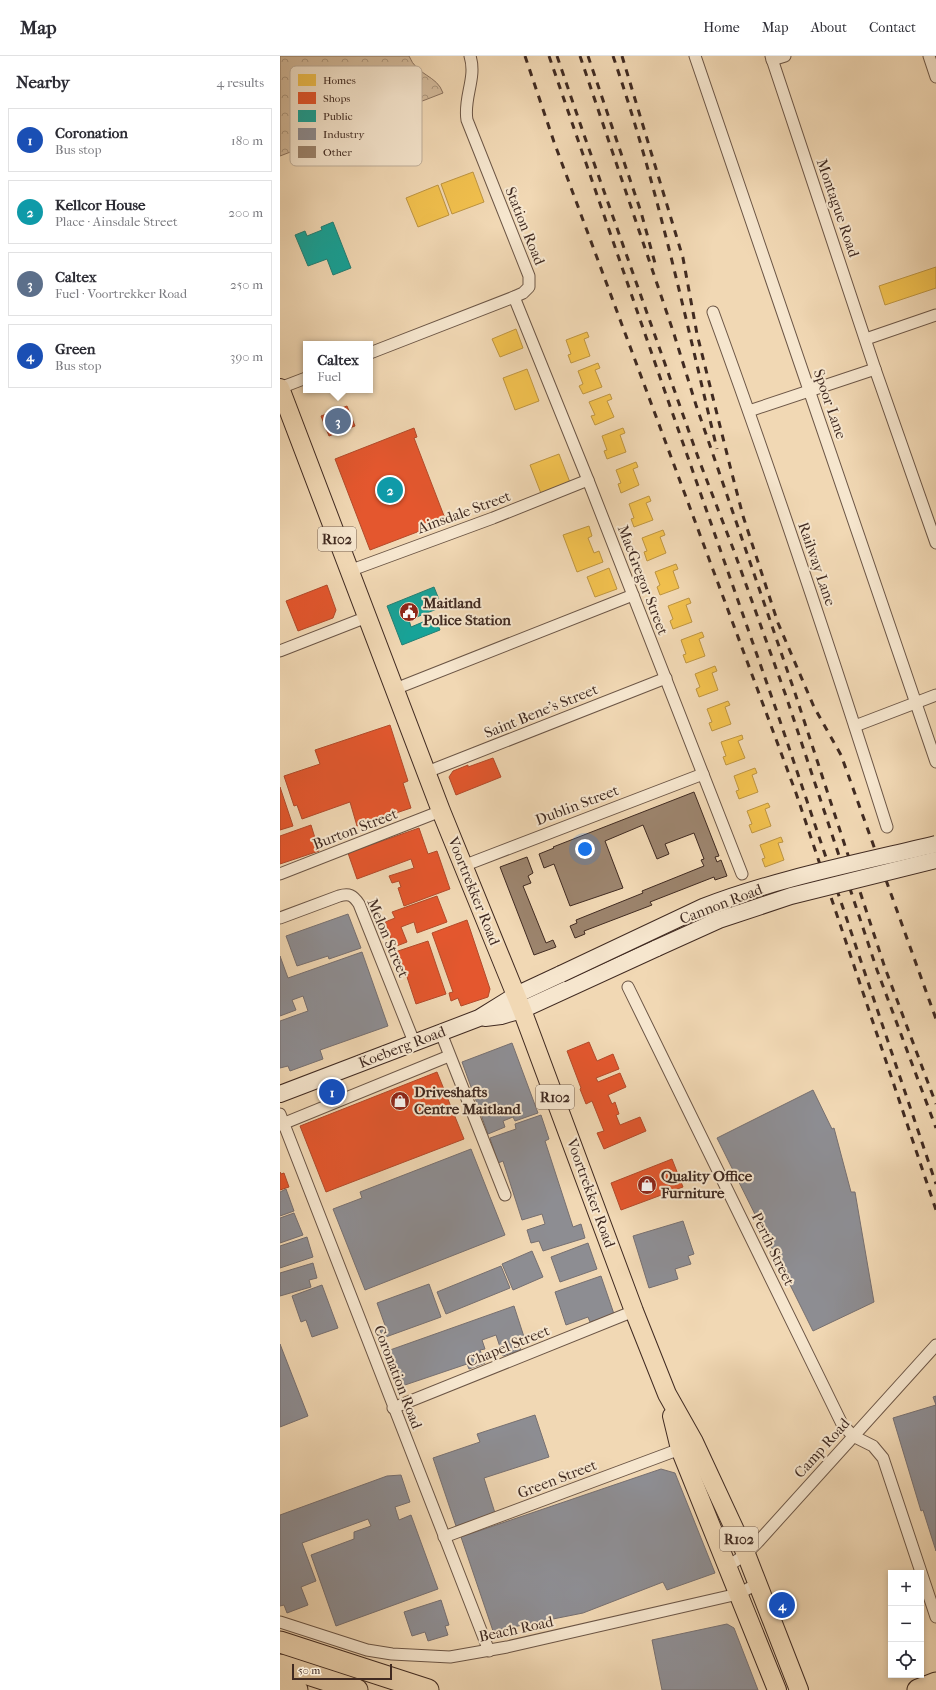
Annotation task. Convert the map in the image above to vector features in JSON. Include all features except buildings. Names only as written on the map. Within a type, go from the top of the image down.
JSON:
[{"type":"highway","points":[[280,1642],[428,1690]]},
{"type":"highway","points":[[280,1665],[357,1690]]},
{"type":"highway","points":[[918,1690],[936,1683]]},
{"type":"highway","points":[[280,1685],[297,1690]]},
{"type":"main road","name":"Voortrekker Road","points":[[280,388],[441,811],[519,1002],[634,1312],[667,1394],[694,1442],[746,1554],[799,1690]]},
{"type":"main road","name":"Cannon Road","points":[[519,1002],[561,974],[703,907],[727,898],[775,884],[936,844]]},
{"type":"main road","name":"Cannon Road","points":[[519,1002],[568,989],[719,920],[791,896],[936,860]]},
{"type":"main road","name":"Koeberg Road","points":[[280,1094],[519,1002]]},
{"type":"main road","name":"Voortrekker Road","points":[[667,1394],[680,1449],[776,1690]]},
{"type":"street","name":"Station Road","points":[[373,352],[514,297],[527,290],[529,287],[530,279],[467,120],[466,102],[472,71],[470,56]]},
{"type":"street","name":"Spoor Lane","points":[[695,56],[936,762]]},
{"type":"street","points":[[772,58],[785,56]]},
{"type":"street","points":[[929,56],[936,77]]},
{"type":"street","name":"Montague Road","points":[[772,58],[875,369],[936,543]]},
{"type":"street","name":"MacGregor Street","points":[[514,297],[588,480],[742,874]]},
{"type":"street","name":"Railway Lane","points":[[713,312],[749,411],[855,726],[887,827]]},
{"type":"street","points":[[866,339],[936,315]]},
{"type":"street","points":[[749,411],[875,369]]},
{"type":"street","points":[[280,388],[303,379]]},
{"type":"street","name":"Ainsdale Street","points":[[349,571],[493,518],[588,480]]},
{"type":"street","points":[[395,689],[633,595]]},
{"type":"street","points":[[280,651],[367,618]]},
{"type":"street","name":"Saint Bene's Street","points":[[427,772],[666,678]]},
{"type":"street","points":[[855,726],[936,695]]},
{"type":"street","name":"Dublin Street","points":[[463,866],[703,774]]},
{"type":"street","name":"Burton Street","points":[[280,874],[441,811]]},
{"type":"street","name":"Melon Street","points":[[280,918],[339,896],[347,894],[354,896],[359,904],[414,1042]]},
{"type":"street","name":"Perth Street","points":[[628,987],[842,1424],[853,1436]]},
{"type":"street","points":[[440,1033],[505,1195]]},
{"type":"street","points":[[281,1121],[449,1056]]},
{"type":"street","name":"Coronation Road","points":[[281,1121],[489,1651]]},
{"type":"street","name":"Chapel Street","points":[[393,1408],[634,1312]]},
{"type":"street","name":"Camp Road","points":[[727,1567],[746,1554],[757,1543],[936,1345]]},
{"type":"street","points":[[853,1436],[873,1446],[883,1458],[936,1616]]},
{"type":"street","name":"Green Street","points":[[444,1537],[680,1449]]},
{"type":"street","name":"Beach Road","points":[[280,1622],[367,1650],[392,1654],[450,1657],[489,1651],[738,1594],[758,1584]]},
{"type":"green space","points":[[280,56],[409,56],[415,66],[290,66],[290,152],[280,156]]},
{"type":"green space","points":[[422,72],[436,82],[443,93],[422,101]]},
{"type":"railway","points":[[525,56],[554,142],[796,793],[936,1210]]},
{"type":"railway","points":[[549,56],[778,715],[936,1184]]},
{"type":"railway","points":[[557,56],[699,460],[734,551],[786,696],[877,970],[936,1128]]},
{"type":"railway","points":[[580,56],[674,334],[696,405],[795,693],[885,968],[936,1104]]},
{"type":"railway","points":[[588,56],[641,212],[656,267]]},
{"type":"railway","points":[[613,56],[629,104],[657,202],[717,449]]},
{"type":"railway","points":[[622,56],[683,258],[697,334],[743,516],[778,623],[814,707],[841,755],[936,1019]]},
{"type":"place","name":"Caltex","points":[[338,421]]},
{"type":"place","name":"Kellcor House","points":[[390,490]]},
{"type":"place","name":"Maitland Police Station","points":[[409,612]]},
{"type":"place","name":"Coronation","points":[[332,1092]]},
{"type":"place","name":"Driveshafts Centre Maitland","points":[[400,1101]]},
{"type":"place","name":"Quality Office Furniture","points":[[647,1185]]},
{"type":"place","name":"Green","points":[[782,1605]]}]
